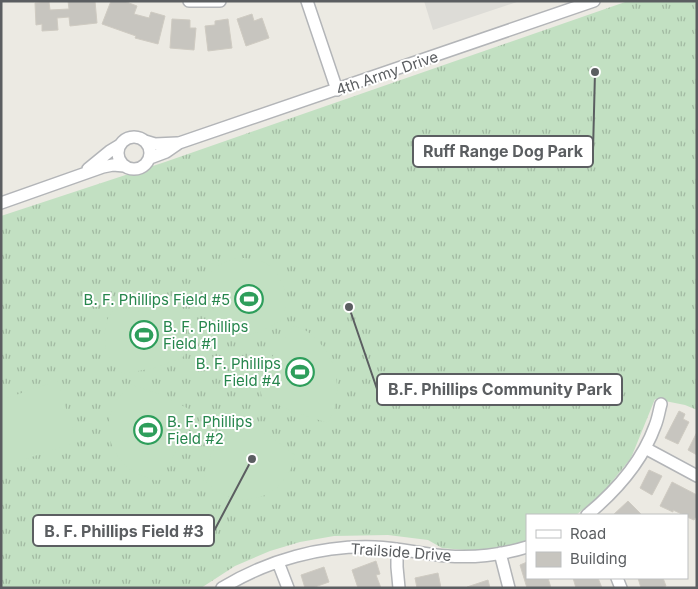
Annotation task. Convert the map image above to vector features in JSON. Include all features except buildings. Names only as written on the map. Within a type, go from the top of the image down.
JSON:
[{"type":"street","points":[[189,1],[220,1]]},
{"type":"street","points":[[307,1],[337,90]]},
{"type":"street","name":"4th Army Drive","points":[[1,203],[107,166],[124,166],[138,169],[146,164],[150,158],[166,152],[179,143],[594,1]]},
{"type":"street","name":"4th Army Drive","points":[[81,175],[127,138],[137,137],[156,144],[179,143]]},
{"type":"street","points":[[146,141],[149,146],[150,158]]},
{"type":"street","points":[[120,145],[119,158],[124,166]]},
{"type":"street","points":[[588,514],[623,480],[645,448],[656,425],[661,404]]},
{"type":"street","points":[[645,448],[697,476]]},
{"type":"street","name":"Trailside Drive","points":[[222,588],[254,571],[278,562],[295,556],[331,549],[375,547],[463,557],[509,552],[526,547]]},
{"type":"street","points":[[397,549],[399,588]]},
{"type":"street","points":[[500,553],[509,588]]},
{"type":"street","points":[[278,562],[288,588]]},
{"type":"shaded area","points":[[424,1],[520,1],[433,30]]},
{"type":"green space","points":[[628,1],[697,1],[697,410],[685,405],[655,399],[631,458],[602,494],[577,514],[526,514],[526,541],[503,549],[476,551],[442,548],[428,540],[388,535],[334,536],[300,542],[270,551],[235,566],[201,588],[1,588],[1,216],[165,162]]},
{"type":"green space","name":"B. F. Phillips Field #5","points":[[243,258],[265,263],[277,273],[286,292],[286,318],[263,330],[233,341],[223,336],[213,308],[206,275],[225,262]]},
{"type":"green space","name":"B. F. Phillips Field #1","points":[[140,294],[165,294],[179,318],[188,348],[182,358],[154,368],[122,374],[106,350],[105,335],[108,318],[112,311],[124,301]]},
{"type":"green space","name":"B. F. Phillips Field #4","points":[[294,325],[316,339],[329,356],[333,366],[337,387],[334,411],[328,423],[291,411],[262,397],[259,385],[272,357]]},
{"type":"green space","points":[[57,381],[77,442],[1,467],[1,400]]},
{"type":"green space","name":"B. F. Phillips Field #2","points":[[129,384],[159,394],[189,409],[193,420],[177,451],[158,481],[127,467],[120,460],[111,442],[109,423],[111,413],[117,400]]},
{"type":"green space","points":[[237,420],[269,435],[295,455],[293,464],[281,484],[267,494],[252,499],[227,496],[203,481],[211,454],[227,425]]},
{"type":"place","name":"Ruff Range Dog Park","points":[[595,72]]},
{"type":"place","name":"B. F. Phillips Field #5","points":[[249,299]]},
{"type":"place","name":"B.F. Phillips Community Park","points":[[349,307]]},
{"type":"place","name":"B. F. Phillips Field #1","points":[[144,335]]},
{"type":"place","name":"B. F. Phillips Field #4","points":[[300,372]]},
{"type":"place","name":"B. F. Phillips Field #2","points":[[148,430]]},
{"type":"place","name":"B. F. Phillips Field #3","points":[[252,459]]}]
